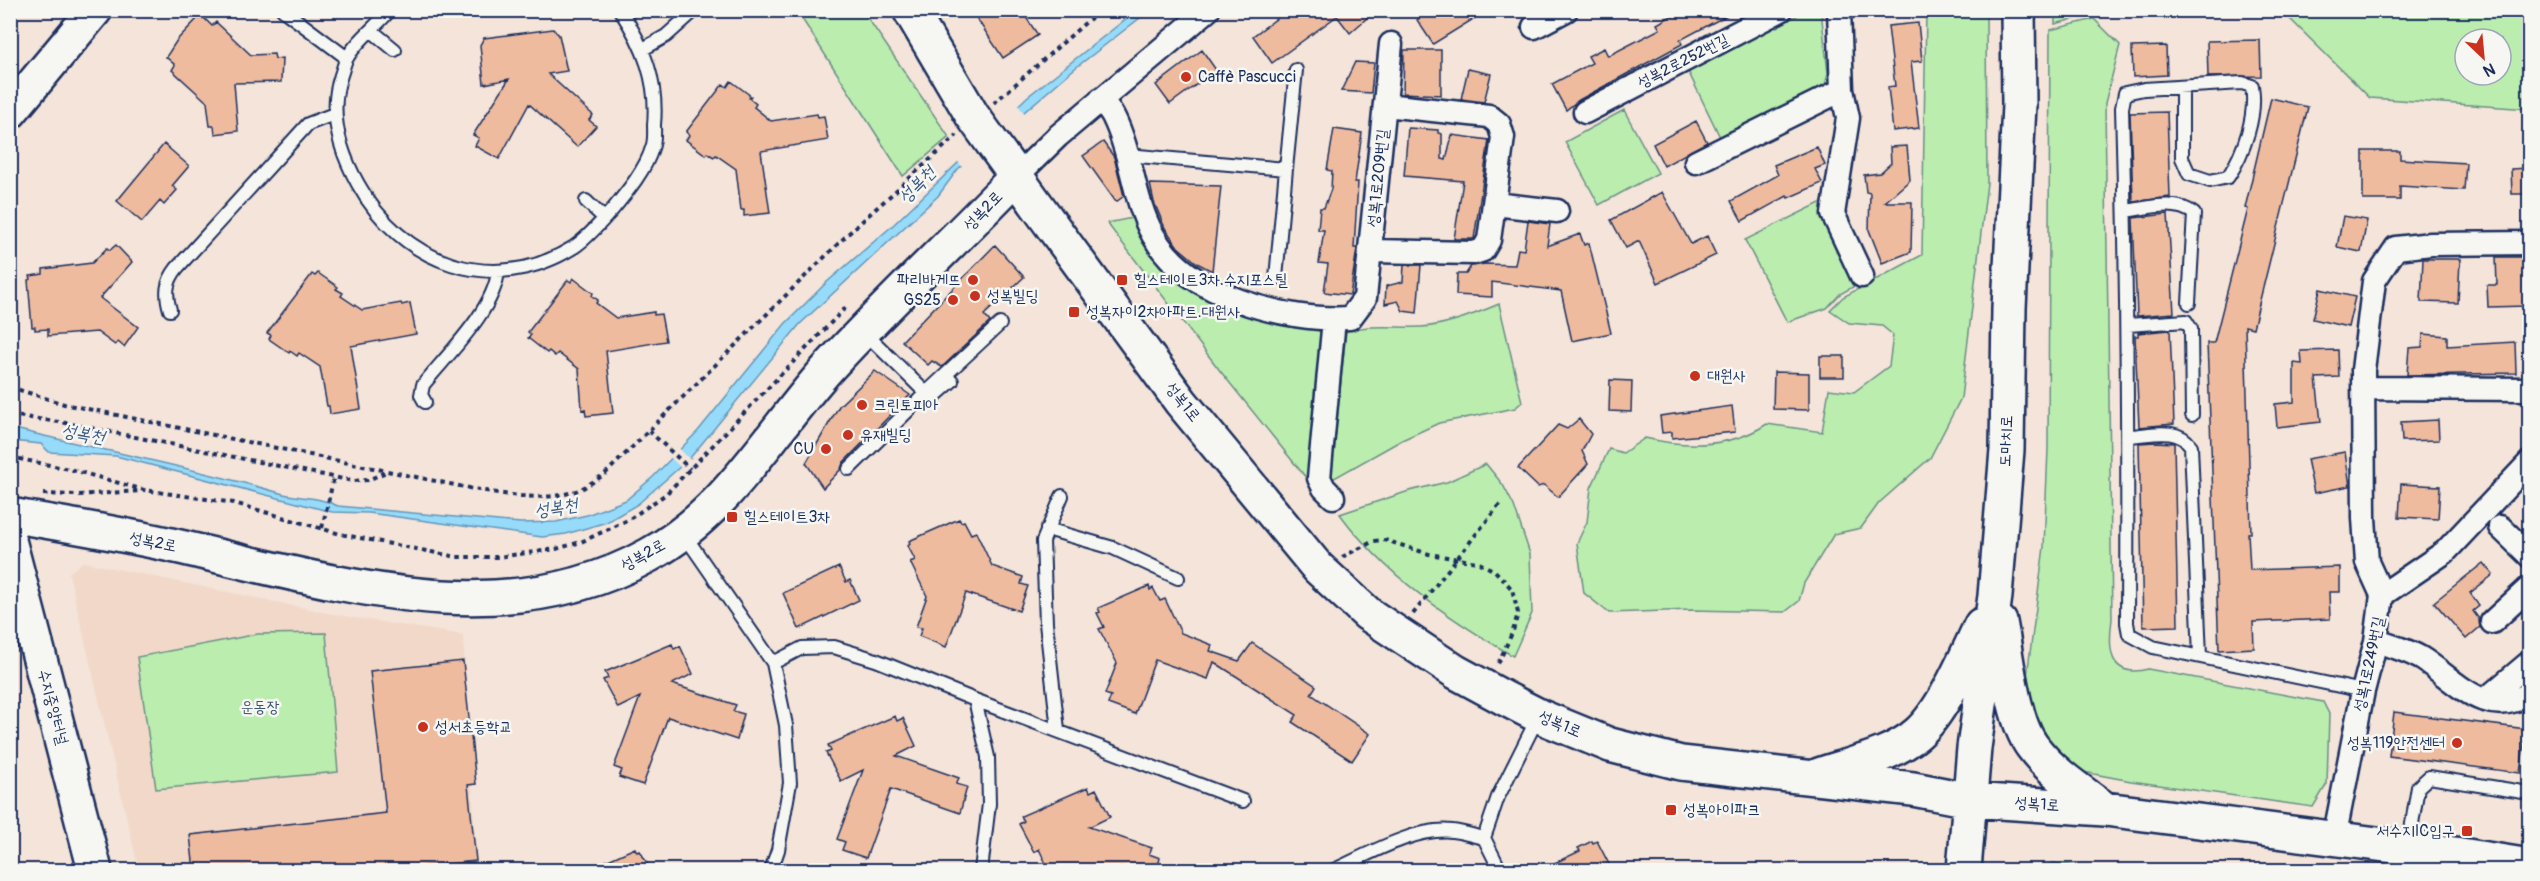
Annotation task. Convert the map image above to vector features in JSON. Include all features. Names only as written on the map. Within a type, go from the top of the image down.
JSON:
[{"type":"street","points":[[10,112],[95,10]]},
{"type":"street","name":"성복1로","points":[[910,10],[974,117],[1181,402],[1318,568],[1368,614],[1456,672],[1486,688],[1539,716],[1610,745],[1681,763],[1913,789],[1970,800],[2105,809],[2529,866]]},
{"type":"street","name":"성복2로","points":[[10,515],[171,545],[321,580],[390,592],[482,599],[516,597],[556,591],[608,574],[651,555],[715,505],[742,475],[819,378],[1010,166],[1058,136],[1208,10]]},
{"type":"street","points":[[1534,27],[1566,10]]},
{"type":"street","name":"성복2로252번길","points":[[1586,112],[1781,10]]},
{"type":"street","points":[[1839,10],[1842,90],[1848,118],[1833,214],[1862,276]]},
{"type":"street","name":"도마치로","points":[[1964,870],[1974,748],[1995,596],[2007,450],[2009,308],[2019,105],[2018,10]]},
{"type":"street","name":"성복1로209번길","points":[[1127,155],[1152,234],[1167,256],[1206,285],[1246,303],[1298,317],[1350,318],[1365,298],[1391,44]]},
{"type":"street","points":[[1696,162],[1842,90]]},
{"type":"street","points":[[1101,99],[1114,118],[1127,155]]},
{"type":"street","name":"성복1로209번길","points":[[1370,251],[1474,253],[1483,250],[1489,240],[1503,137],[1499,123],[1489,116],[1386,105]]},
{"type":"street","points":[[1494,204],[1557,211]]},
{"type":"street","name":"성복1로249번길","points":[[2334,839],[2363,691],[2376,641],[2382,595],[2367,562],[2364,518],[2363,388],[2374,281],[2396,249],[2431,244],[2529,243]]},
{"type":"street","points":[[1333,497],[1318,478],[1334,319]]},
{"type":"street","points":[[2363,388],[2529,389]]},
{"type":"street","name":"성복1로249번길","points":[[2382,595],[2445,552],[2529,462]]},
{"type":"street","points":[[2500,527],[2529,556]]},
{"type":"street","name":"수지중앙터널","points":[[10,544],[95,870]]},
{"type":"street","points":[[2492,622],[2529,587]]},
{"type":"street","points":[[1813,777],[1889,750],[1918,733],[1938,706],[1962,665],[1995,596]]},
{"type":"street","points":[[1995,596],[2019,717],[2030,744],[2062,777],[2105,809]]},
{"type":"street","points":[[2376,641],[2423,660],[2472,697],[2493,703],[2518,700],[2529,693]]},
{"type":"street","points":[[2485,700],[2529,662]]},
{"type":"lane","points":[[283,10],[347,58]]},
{"type":"lane","points":[[390,10],[347,58],[337,87],[334,114],[341,145],[353,175],[367,201],[383,221],[404,240],[427,255],[460,268],[498,271],[554,258],[574,246],[604,218],[638,175],[653,147],[654,90],[643,49],[620,10]]},
{"type":"lane","points":[[643,49],[666,36],[695,10]]},
{"type":"lane","points":[[372,31],[395,50]]},
{"type":"lane","points":[[1276,278],[1296,70]]},
{"type":"lane","points":[[2182,87],[2182,158],[2189,174],[2210,181],[2228,177],[2241,152],[2255,102],[2252,86],[2242,82],[2144,89],[2125,93],[2122,108],[2128,324],[2127,623],[2130,634],[2153,647],[2363,691]]},
{"type":"lane","points":[[170,310],[166,296],[169,279],[177,268],[308,124],[334,114]]},
{"type":"lane","points":[[1127,155],[1286,169]]},
{"type":"lane","points":[[586,201],[604,218]]},
{"type":"lane","points":[[2126,211],[2185,206],[2194,214],[2189,303]]},
{"type":"lane","points":[[425,402],[421,395],[423,385],[485,306],[497,285],[498,271]]},
{"type":"lane","points":[[2128,324],[2186,321],[2191,329],[2192,415]]},
{"type":"lane","points":[[849,469],[929,396],[1000,324]]},
{"type":"lane","points":[[862,330],[929,396]]},
{"type":"lane","points":[[914,415],[929,396],[951,381]]},
{"type":"lane","points":[[2129,436],[2176,433],[2185,438],[2191,446],[2200,656]]},
{"type":"lane","points":[[1058,730],[1046,623],[1042,541],[1062,496]]},
{"type":"lane","points":[[1047,529],[1113,548],[1178,578]]},
{"type":"lane","points":[[682,532],[773,663],[786,725],[790,783],[775,870]]},
{"type":"lane","points":[[773,663],[802,648],[834,647],[876,660],[975,700],[1243,801]]},
{"type":"lane","points":[[975,700],[988,757],[989,804],[981,870]]},
{"type":"lane","points":[[1500,870],[1484,838],[1498,796],[1539,716]]},
{"type":"lane","points":[[2407,849],[2418,787],[2429,777],[2529,793]]},
{"type":"lane","points":[[1334,870],[1385,846],[1424,833],[1452,830],[1484,838]]},
{"type":"path","points":[[10,387],[75,406],[515,496],[550,496],[580,489],[605,474],[849,233],[974,117],[1100,10]]},
{"type":"path","points":[[10,457],[69,469],[144,490],[234,503],[322,528],[457,557],[498,557],[556,549],[580,542],[628,520],[666,494],[855,298]]},
{"type":"path","points":[[10,415],[76,425],[353,481],[368,480],[388,470]]},
{"type":"path","points":[[650,431],[689,468]]},
{"type":"path","points":[[322,528],[334,477]]},
{"type":"path","points":[[38,496],[46,492],[78,495],[144,490]]},
{"type":"path","points":[[1398,633],[1500,504]]},
{"type":"path","points":[[1318,568],[1374,541],[1385,540],[1429,554],[1477,562],[1495,571],[1512,589],[1518,613],[1513,631],[1486,688]]},
{"type":"shaded area","points":[[83,562],[337,615],[463,635],[477,870],[139,870],[69,573]]},
{"type":"green space","points":[[2055,10],[2105,10],[2105,11],[2055,24]]},
{"type":"green space","points":[[797,11],[863,11],[949,137],[903,176]]},
{"type":"green space","points":[[1806,11],[1821,11],[1828,73],[1825,85],[1720,137],[1688,71]]},
{"type":"green space","points":[[1926,11],[1986,11],[1987,183],[1961,398],[1930,458],[1879,503],[1861,528],[1834,534],[1804,583],[1799,601],[1785,612],[1692,610],[1609,613],[1584,593],[1577,543],[1587,522],[1591,488],[1609,449],[1623,453],[1645,438],[1692,444],[1723,442],[1753,432],[1767,424],[1822,432],[1829,389],[1854,392],[1889,366],[1893,335],[1882,326],[1849,323],[1830,310],[1843,297],[1922,255]]},
{"type":"green space","points":[[2282,11],[2529,11],[2529,109],[2370,98]]},
{"type":"green space","points":[[2094,19],[2120,45],[2105,103],[2111,650],[2118,665],[2125,669],[2135,671],[2148,669],[2323,702],[2329,714],[2327,784],[2313,807],[2131,781],[2078,771],[2052,747],[2031,713],[2027,676],[2044,547],[2048,449],[2050,30]]},
{"type":"green space","points":[[1624,110],[1658,173],[1599,205],[1565,142]]},
{"type":"green space","points":[[1824,201],[1858,284],[1840,294],[1827,308],[1787,322],[1745,240]]},
{"type":"green space","points":[[1137,217],[1147,238],[1285,319],[1322,332],[1307,479],[1221,372],[1107,223]]},
{"type":"green space","points":[[1499,304],[1522,402],[1515,408],[1439,423],[1402,440],[1331,480],[1346,331],[1374,327],[1430,326]]},
{"type":"green space","points":[[1486,464],[1503,485],[1514,506],[1530,554],[1532,613],[1513,656],[1465,626],[1397,576],[1377,557],[1340,514],[1409,491],[1447,482]]},
{"type":"green space","name":"운동장","points":[[326,633],[338,772],[156,789],[137,657],[258,634]]},
{"type":"green space","points":[[2053,863],[2108,870],[2040,870]]},
{"type":"water","points":[[1136,11],[1149,11],[1074,69],[958,169],[938,196],[800,324],[690,458],[638,504],[607,522],[566,534],[542,537],[369,513],[332,512],[116,456],[49,452],[41,444],[11,441],[11,428],[338,506],[521,523],[556,522],[587,515],[626,500],[653,477],[698,431],[785,324],[827,282],[891,227],[1027,97]]},
{"type":"pier","points":[[1016,103],[1026,115],[963,168],[956,159]]},
{"type":"pier","points":[[678,447],[691,461],[682,469],[669,456]]},
{"type":"building","points":[[971,10],[1021,10],[1038,35],[1003,58]]},
{"type":"building","points":[[1288,10],[1376,10],[1350,33],[1337,16],[1272,63],[1253,36]]},
{"type":"building","points":[[1431,10],[1488,10],[1433,44],[1417,20]]},
{"type":"building","points":[[1682,10],[1737,10],[1680,40],[1682,44],[1579,100],[1566,110],[1552,84],[1592,63],[1588,56],[1604,48],[1608,56],[1660,29],[1657,24]]},
{"type":"building","points":[[203,17],[212,26],[216,22],[251,55],[274,54],[275,59],[282,58],[281,82],[234,83],[238,131],[215,134],[214,126],[210,126],[207,102],[172,70],[175,65],[166,57],[177,40],[198,18]]},
{"type":"building","points":[[1918,23],[1922,61],[1911,62],[1919,128],[1893,131],[1888,87],[1895,86],[1888,26]]},
{"type":"building","points":[[553,29],[559,35],[567,71],[548,74],[593,115],[589,120],[596,126],[577,147],[529,104],[499,159],[475,146],[479,138],[473,135],[509,79],[484,84],[480,45],[484,38]]},
{"type":"building","points":[[2260,40],[2261,76],[2208,77],[2207,41]]},
{"type":"building","points":[[2166,46],[2167,75],[2133,77],[2132,47]]},
{"type":"building","name":"Caffè Pascucci","points":[[1202,50],[1216,70],[1170,104],[1156,85]]},
{"type":"building","points":[[1404,50],[1441,50],[1441,95],[1403,93]]},
{"type":"building","points":[[1355,62],[1374,63],[1371,93],[1341,91]]},
{"type":"building","points":[[1468,69],[1491,74],[1484,102],[1461,99]]},
{"type":"building","points":[[731,81],[751,96],[749,98],[756,104],[754,107],[771,121],[817,114],[818,117],[824,116],[828,140],[761,151],[770,213],[744,216],[744,210],[741,210],[736,169],[716,155],[714,157],[707,153],[706,155],[686,140],[689,135],[686,132],[723,84],[727,87]]},
{"type":"building","points":[[2271,98],[2308,107],[2253,328],[2245,326],[2250,570],[2340,567],[2340,592],[2329,592],[2330,619],[2253,622],[2254,648],[2219,650],[2207,343],[2214,343],[2248,209],[2245,208]]},
{"type":"building","points":[[2167,112],[2170,197],[2133,202],[2130,113]]},
{"type":"building","points":[[1696,121],[1707,142],[1664,166],[1653,144]]},
{"type":"building","points":[[1408,128],[1438,130],[1438,133],[1442,134],[1442,159],[1446,160],[1452,135],[1489,140],[1474,239],[1454,239],[1463,181],[1404,176]]},
{"type":"building","points":[[1334,129],[1362,133],[1355,182],[1358,182],[1354,248],[1357,248],[1350,295],[1324,292],[1328,264],[1319,263],[1324,230],[1318,230],[1320,208],[1324,208],[1331,189],[1332,171],[1327,170]]},
{"type":"building","points":[[1103,142],[1114,157],[1124,196],[1116,202],[1083,156]]},
{"type":"building","points":[[164,144],[189,166],[172,186],[177,190],[164,205],[160,201],[142,222],[117,201]]},
{"type":"building","points":[[1907,146],[1910,180],[1885,202],[1912,202],[1911,252],[1882,263],[1869,230],[1870,193],[1866,192],[1864,175],[1880,173],[1891,163],[1890,147]]},
{"type":"building","points":[[1817,147],[1825,165],[1815,169],[1822,183],[1788,198],[1787,196],[1742,221],[1731,201],[1778,175],[1774,165]]},
{"type":"building","points":[[2363,151],[2400,151],[2400,159],[2466,163],[2464,190],[2400,186],[2400,200],[2363,200]]},
{"type":"building","points":[[2529,168],[2529,194],[2512,194],[2511,169]]},
{"type":"building","points":[[1150,184],[1221,186],[1212,271],[1197,263],[1178,247],[1165,228],[1154,202]]},
{"type":"building","points":[[1662,192],[1691,244],[1707,236],[1716,255],[1658,283],[1639,241],[1626,248],[1611,220]]},
{"type":"building","points":[[2168,214],[2174,313],[2137,316],[2133,218]]},
{"type":"building","points":[[2343,216],[2367,220],[2361,252],[2337,247]]},
{"type":"building","points":[[1528,221],[1550,224],[1547,246],[1580,234],[1584,245],[1589,243],[1611,333],[1572,341],[1561,291],[1492,282],[1492,297],[1456,295],[1457,274],[1466,274],[1471,266],[1515,265],[1518,249],[1524,250]]},
{"type":"building","points":[[116,245],[132,262],[100,298],[138,327],[124,347],[118,342],[115,345],[97,332],[48,336],[48,329],[35,330],[35,327],[32,327],[28,280],[31,279],[30,276],[43,274],[43,269],[92,263],[107,248],[110,250]]},
{"type":"building","name":"성복빌딩","points":[[995,245],[1024,277],[984,315],[990,322],[942,367],[932,361],[928,365],[902,341]]},
{"type":"building","points":[[2496,257],[2526,257],[2527,306],[2488,307],[2487,285],[2497,285]]},
{"type":"building","points":[[2423,259],[2460,259],[2458,303],[2421,302]]},
{"type":"building","points":[[1404,265],[1421,265],[1417,313],[1403,311],[1398,301],[1385,304],[1386,286],[1403,282]]},
{"type":"building","points":[[318,273],[338,287],[336,289],[343,293],[341,296],[362,310],[410,303],[416,334],[351,346],[361,409],[330,414],[320,367],[299,353],[297,356],[290,351],[289,353],[269,339],[271,335],[267,333],[312,274],[315,276]]},
{"type":"building","points":[[573,278],[593,293],[592,296],[598,300],[596,303],[616,318],[654,312],[654,315],[661,314],[666,341],[606,351],[613,413],[586,416],[585,409],[582,410],[579,369],[558,353],[555,356],[549,351],[547,353],[528,338],[531,335],[528,332],[568,280],[571,282]]},
{"type":"building","points":[[2320,289],[2355,297],[2348,327],[2313,319]]},
{"type":"building","points":[[2170,330],[2174,424],[2139,427],[2135,336],[2138,336],[2138,333]]},
{"type":"building","points":[[2423,334],[2447,336],[2447,346],[2515,342],[2516,373],[2407,375],[2409,348],[2422,347]]},
{"type":"building","points":[[2338,350],[2339,377],[2316,378],[2321,422],[2277,427],[2275,404],[2294,402],[2294,363],[2302,364],[2301,351]]},
{"type":"building","points":[[1820,356],[1844,356],[1844,377],[1820,377]]},
{"type":"building","name":"유재빌딩","points":[[875,371],[910,395],[843,463],[841,469],[823,488],[806,463],[839,406]]},
{"type":"building","points":[[1774,372],[1809,373],[1809,410],[1773,409]]},
{"type":"building","points":[[1610,380],[1632,381],[1631,412],[1609,411]]},
{"type":"building","points":[[1732,406],[1735,432],[1672,438],[1672,432],[1662,433],[1660,416]]},
{"type":"building","points":[[1579,419],[1591,434],[1582,451],[1588,464],[1558,497],[1544,485],[1538,487],[1518,468],[1558,425],[1567,429]]},
{"type":"building","points":[[2438,420],[2439,440],[2402,441],[2401,422]]},
{"type":"building","points":[[2139,443],[2174,443],[2178,626],[2143,627]]},
{"type":"building","points":[[2345,452],[2350,486],[2314,493],[2307,459]]},
{"type":"building","points":[[2401,484],[2440,486],[2438,519],[2399,517]]},
{"type":"building","points":[[959,519],[961,522],[964,521],[971,534],[976,532],[992,566],[1023,577],[1021,584],[1028,586],[1019,611],[966,593],[946,647],[919,636],[922,628],[916,627],[927,596],[910,562],[915,560],[908,546],[909,541]]},
{"type":"building","points":[[2483,563],[2493,575],[2470,593],[2479,606],[2473,611],[2479,619],[2480,627],[2466,639],[2434,602]]},
{"type":"building","points":[[839,567],[846,582],[850,580],[859,600],[799,629],[783,593]]},
{"type":"building","points":[[1149,586],[1150,590],[1153,588],[1160,601],[1165,599],[1181,633],[1212,645],[1210,651],[1239,661],[1252,643],[1316,686],[1311,694],[1370,734],[1352,761],[1292,722],[1297,715],[1214,662],[1208,679],[1155,660],[1135,714],[1108,704],[1111,696],[1105,694],[1117,663],[1099,629],[1104,627],[1097,613],[1100,612],[1098,608]]},
{"type":"building","points":[[672,644],[674,649],[680,646],[693,674],[672,684],[736,705],[733,711],[744,714],[737,740],[668,717],[643,785],[619,777],[622,770],[614,767],[640,697],[618,708],[603,680],[608,678],[605,672]]},
{"type":"building","name":"성서초등학교","points":[[463,661],[476,784],[468,785],[476,861],[391,870],[194,870],[190,835],[386,813],[370,671]]},
{"type":"building","name":"성복119안전센터","points":[[2394,712],[2526,729],[2520,773],[2389,756]]},
{"type":"building","points":[[895,716],[897,721],[903,718],[916,746],[896,756],[959,778],[956,784],[967,787],[960,813],[891,789],[866,858],[842,850],[845,842],[837,839],[863,770],[841,781],[826,753],[831,751],[828,745]]},
{"type":"building","points":[[1088,787],[1090,792],[1096,789],[1110,817],[1089,827],[1152,848],[1149,854],[1160,858],[1157,870],[1049,870],[1039,849],[1034,852],[1019,824],[1024,821],[1021,816]]},
{"type":"building","points":[[1592,841],[1593,843],[1597,841],[1612,870],[1540,870],[1580,851],[1578,848]]},
{"type":"building","points":[[635,848],[637,852],[640,851],[651,870],[586,870]]},
{"type":"place","name":"Caffè Pascucci","points":[[1186,77]]},
{"type":"place","name":"파리바게뜨","points":[[973,280]]},
{"type":"place","name":"힐스테이트3차.수지포스틸","points":[[1122,280]]},
{"type":"place","name":"성복빌딩","points":[[975,296]]},
{"type":"place","name":"GS25","points":[[953,300]]},
{"type":"place","name":"성복자이2차아파트.대원사","points":[[1074,312]]},
{"type":"place","name":"대원사","points":[[1695,376]]},
{"type":"place","name":"크린토피아","points":[[862,405]]},
{"type":"place","name":"유재빌딩","points":[[848,435]]},
{"type":"place","name":"CU","points":[[826,449]]},
{"type":"place","name":"힐스테이트3차","points":[[732,517]]},
{"type":"place","name":"성서초등학교","points":[[423,727]]},
{"type":"place","name":"성복119안전센터","points":[[2457,743]]},
{"type":"place","name":"성복아이파크","points":[[1671,810]]},
{"type":"place","name":"서수지IC입구","points":[[2467,831]]},
{"type":"water label","name":"성복천","points":[[917,185]]},
{"type":"water label","name":"성복천","points":[[83,434]]},
{"type":"water label","name":"성복천","points":[[556,508]]}]
